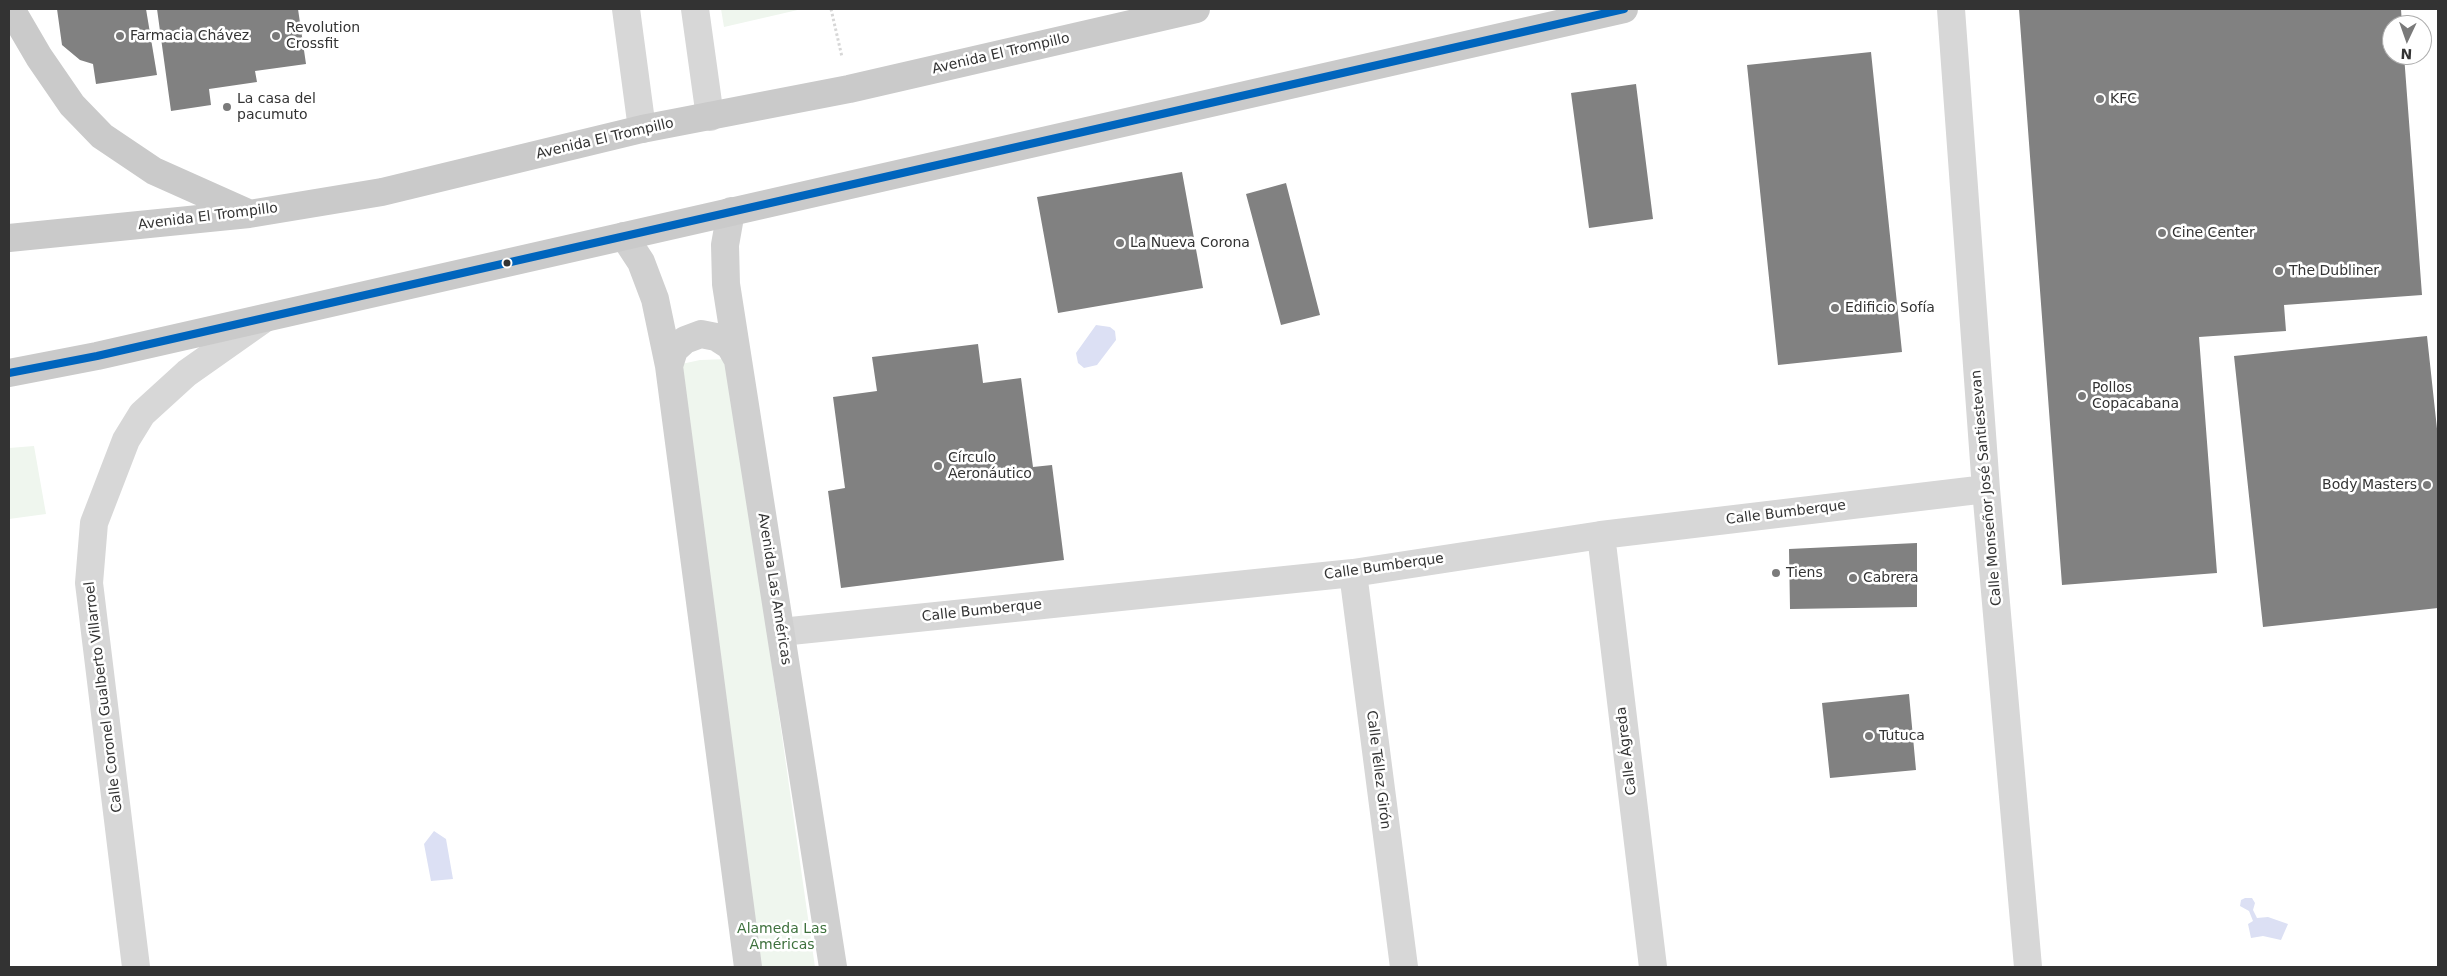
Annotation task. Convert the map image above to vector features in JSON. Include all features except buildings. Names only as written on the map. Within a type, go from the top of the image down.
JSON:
[{"type":"main road","points":[[11,9],[39,57],[72,105],[102,136],[154,171],[249,214]]},
{"type":"main road","name":"Avenida El Trompillo","points":[[9,238],[249,214],[382,192],[642,129],[849,89],[1196,9]]},
{"type":"main road","points":[[9,373],[97,356],[731,211],[812,195],[1624,9]]},
{"type":"street","points":[[626,9],[642,129]]},
{"type":"street","points":[[695,9],[710,117]]},
{"type":"street","name":"Calle Monseñor José Santiestevan","points":[[1951,9],[1986,489],[2028,967]]},
{"type":"street","name":"Avenida Las Américas","points":[[731,211],[726,244],[726,284],[833,967]]},
{"type":"street","points":[[624,236],[641,262],[655,298],[669,366],[748,967]]},
{"type":"street","name":"Calle Coronel Gualberto Villarroel","points":[[136,967],[89,584],[94,523],[126,440],[142,414],[187,373],[266,317]]},
{"type":"street","points":[[669,366],[674,350],[685,340],[700,334],[716,337],[730,346],[738,360]]},
{"type":"street","name":"Calle Bumberque","points":[[781,632],[1353,573],[1601,535],[1986,489]]},
{"type":"street","name":"Calle Ágreda","points":[[1601,535],[1653,967]]},
{"type":"street","name":"Calle Téllez Girón","points":[[1353,573],[1404,967]]},
{"type":"path","points":[[831,9],[849,89]]},
{"type":"green space","points":[[721,9],[802,9],[724,27]]},
{"type":"green space","name":"Alameda Las Américas","points":[[728,359],[815,967],[758,967],[677,365],[700,360]]},
{"type":"green space","points":[[34,446],[46,514],[9,519],[9,448]]},
{"type":"water","points":[[1096,325],[1110,327],[1115,331],[1116,340],[1097,365],[1084,368],[1078,363],[1076,353]]},
{"type":"water","points":[[434,831],[446,839],[453,879],[431,881],[424,844]]},
{"type":"water","points":[[2252,898],[2255,903],[2253,910],[2257,918],[2268,917],[2288,924],[2281,940],[2263,936],[2251,938],[2248,924],[2253,921],[2249,911],[2240,906],[2241,900]]},
{"type":"transit line","points":[[9,373],[97,356],[1624,9]]},
{"type":"place","name":"Farmacia Chávez","points":[[120,36]]},
{"type":"place","name":"Revolution Crossfit","points":[[276,36]]},
{"type":"place","name":"KFC","points":[[2100,99]]},
{"type":"place","name":"La casa del pacumuto","points":[[227,107]]},
{"type":"place","name":"Cine Center","points":[[2162,233]]},
{"type":"place","name":"La Nueva Corona","points":[[1120,243]]},
{"type":"place","name":"The Dubliner","points":[[2279,271]]},
{"type":"place","name":"Edificio Sofía","points":[[1835,308]]},
{"type":"place","name":"Pollos Copacabana","points":[[2082,396]]},
{"type":"place","name":"Círculo Aeronáutico","points":[[938,466]]},
{"type":"place","name":"Body Masters","points":[[2427,485]]},
{"type":"place","name":"Tiens","points":[[1776,573]]},
{"type":"place","name":"Cabrera","points":[[1853,578]]},
{"type":"place","name":"Tutuca","points":[[1869,736]]}]
